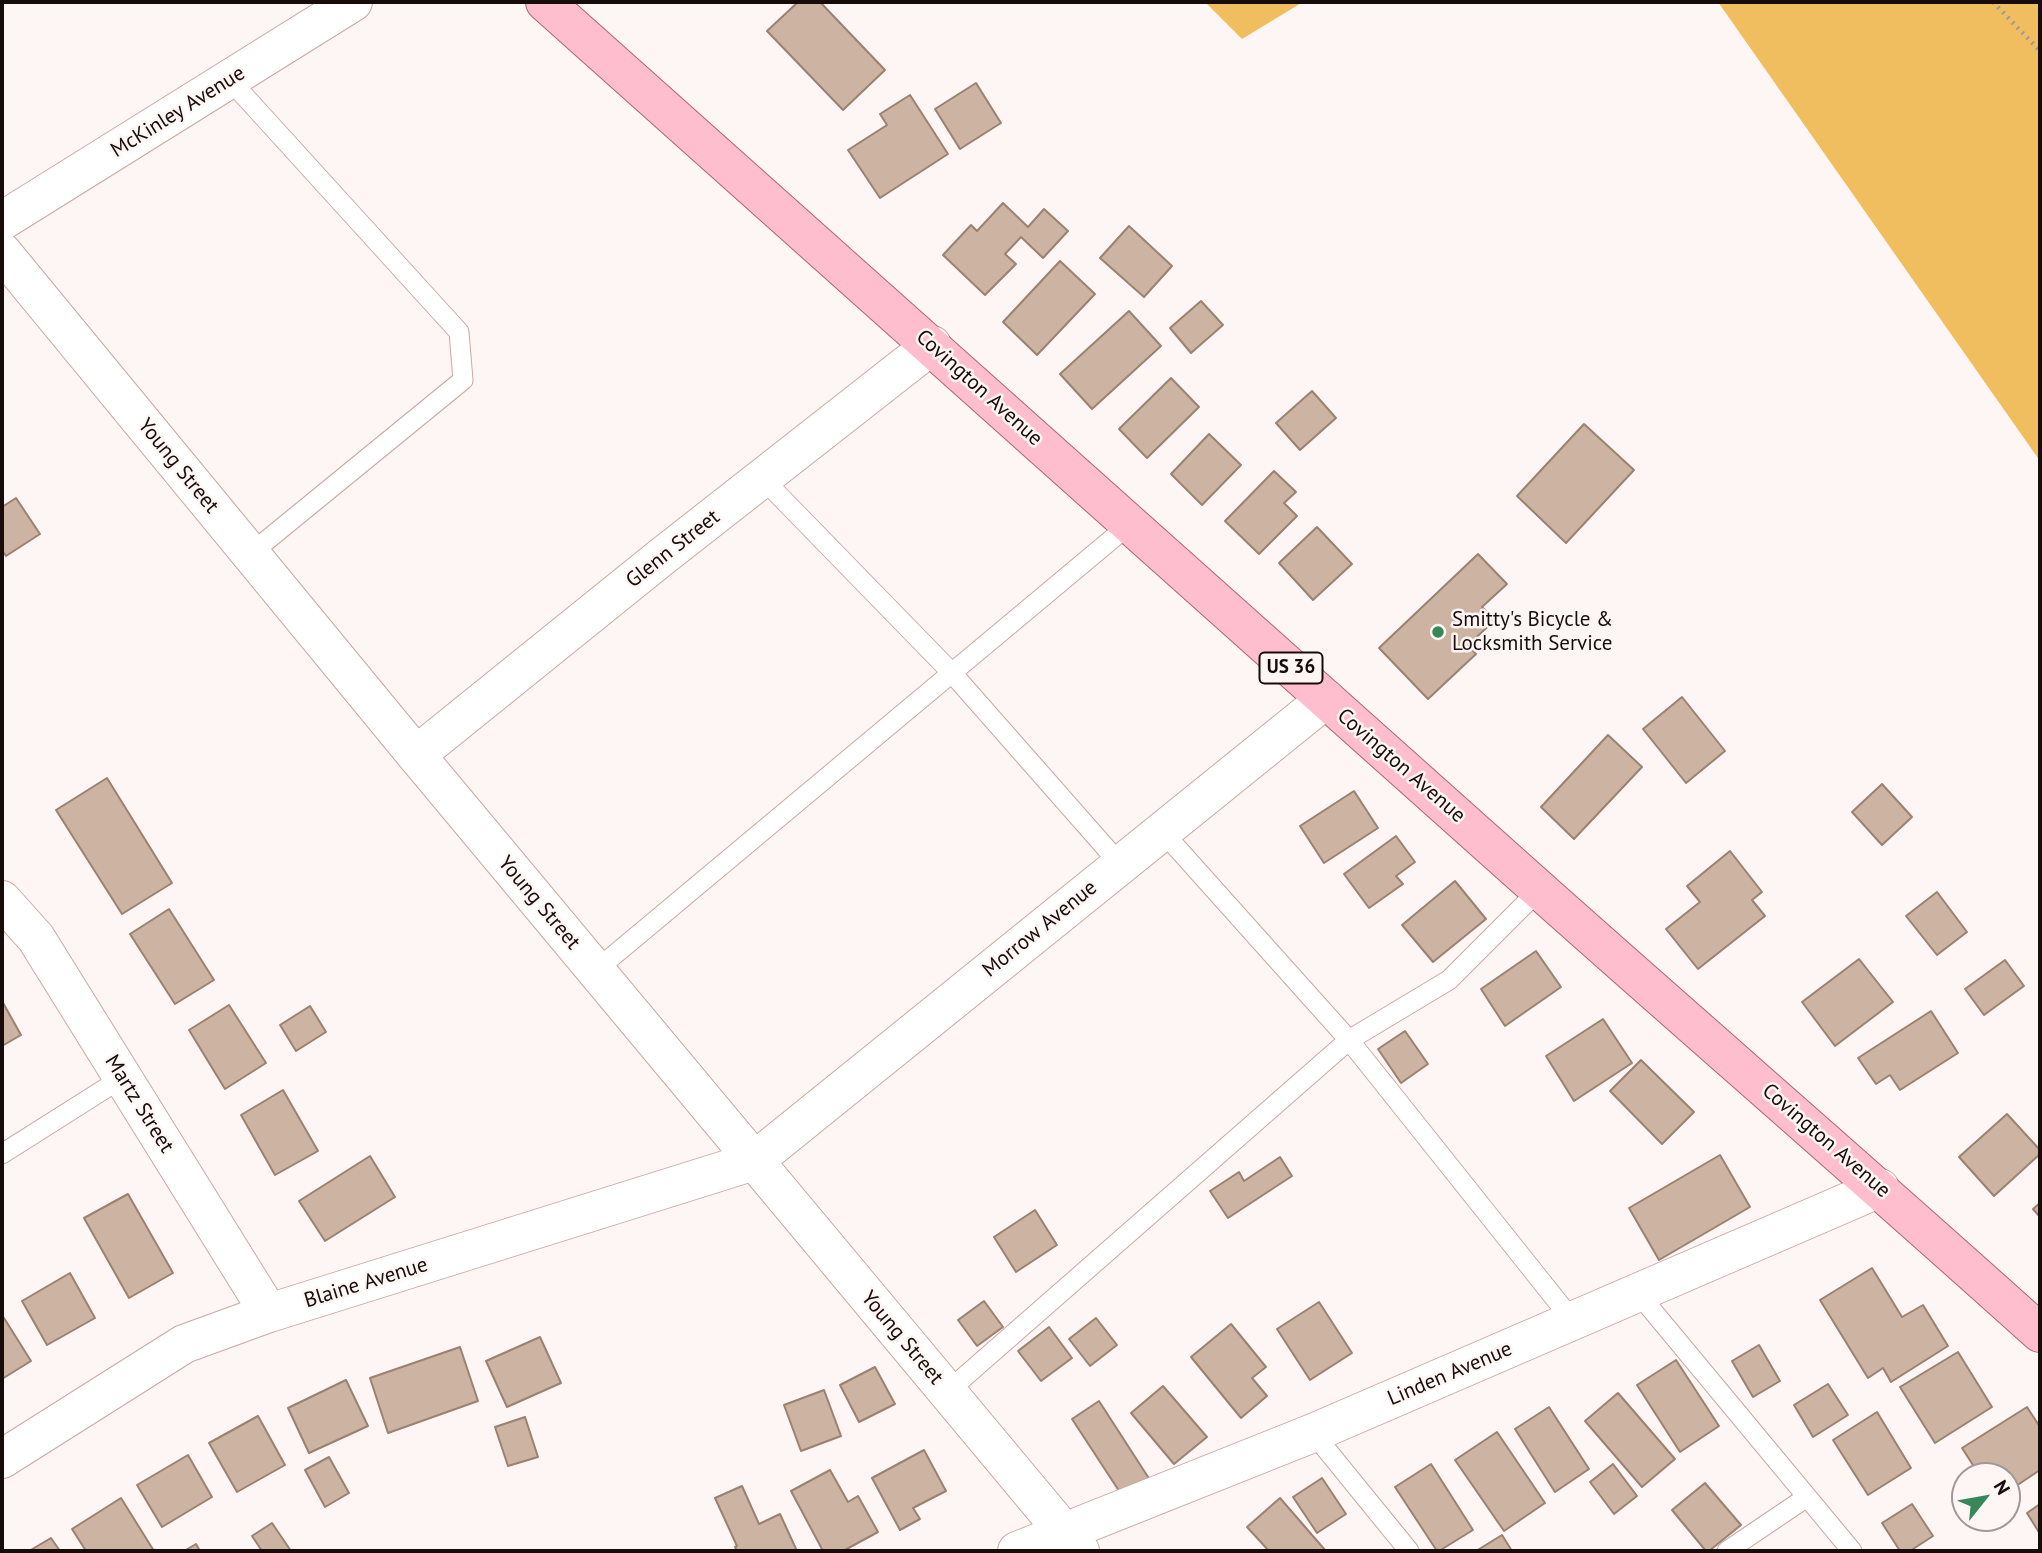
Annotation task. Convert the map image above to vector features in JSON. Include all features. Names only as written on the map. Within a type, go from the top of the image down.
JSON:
[{"type":"main road","name":"Covington Avenue","points":[[545,2],[1539,890],[1880,1188],[2040,1333]]},
{"type":"street","name":"McKinley Avenue","points":[[2,221],[353,2]]},
{"type":"street","name":"Young Street","points":[[2,252],[595,971],[1071,1541]]},
{"type":"street","name":"Glenn Street","points":[[416,755],[932,345]]},
{"type":"street","name":"Morrow Avenue","points":[[754,1161],[1326,699]]},
{"type":"street","name":"Martz Street","points":[[2,900],[36,938],[269,1314]]},
{"type":"street","name":"Blaine Avenue","points":[[2,1459],[184,1345],[269,1314],[754,1161]]},
{"type":"street","name":"Linden Avenue","points":[[1017,1551],[1071,1541],[1313,1433],[1880,1188]]},
{"type":"lane","points":[[229,79],[459,332],[463,380],[250,554]]},
{"type":"lane","points":[[762,478],[952,673],[1120,864]]},
{"type":"lane","points":[[595,971],[1130,524]]},
{"type":"lane","points":[[1161,830],[1349,1040],[1573,1321]]},
{"type":"lane","points":[[947,1392],[1349,1040],[1449,980],[1539,890]]},
{"type":"lane","points":[[2,1154],[122,1078]]},
{"type":"lane","points":[[1637,1292],[1852,1551]]},
{"type":"lane","points":[[1313,1433],[1409,1551]]},
{"type":"lane","points":[[1727,1551],[1807,1497]]},
{"type":"path","points":[[1993,2],[2040,51]]},
{"type":"shaded area","points":[[1205,2],[1303,2],[1242,39]]},
{"type":"shaded area","points":[[1718,2],[2040,2],[2040,461]]},
{"type":"building","points":[[798,2],[820,2],[885,70],[843,110],[767,31]]},
{"type":"building","points":[[976,83],[1001,123],[960,149],[935,109]]},
{"type":"building","points":[[910,95],[948,154],[880,198],[848,150],[887,125],[880,114]]},
{"type":"building","points":[[1003,203],[1028,227],[1044,209],[1068,231],[1043,258],[1021,237],[1005,254],[1016,264],[985,295],[943,255],[971,225],[977,231]]},
{"type":"building","points":[[1129,226],[1172,266],[1144,297],[1100,258]]},
{"type":"building","points":[[1060,261],[1095,294],[1037,355],[1003,322]]},
{"type":"building","points":[[1201,301],[1223,325],[1191,353],[1170,328]]},
{"type":"building","points":[[1129,311],[1161,346],[1092,409],[1060,374]]},
{"type":"building","points":[[1171,378],[1199,407],[1147,458],[1119,429]]},
{"type":"building","points":[[1312,391],[1336,418],[1300,450],[1276,423]]},
{"type":"building","points":[[1584,424],[1634,470],[1566,543],[1517,496]]},
{"type":"building","points":[[1209,434],[1241,465],[1202,505],[1171,474]]},
{"type":"building","points":[[1274,471],[1296,492],[1284,503],[1297,516],[1259,554],[1225,521]]},
{"type":"building","points":[[16,498],[40,534],[6,556],[2,550],[2,507]]},
{"type":"building","points":[[1317,527],[1352,564],[1313,600],[1279,563]]},
{"type":"building","name":"Smitty's Bicycle & Locksmith Service","points":[[1478,554],[1507,584],[1482,607],[1495,620],[1468,645],[1476,654],[1428,699],[1379,648]]},
{"type":"building","points":[[1682,697],[1725,751],[1686,783],[1643,729]]},
{"type":"building","points":[[1608,735],[1642,767],[1574,839],[1541,807]]},
{"type":"building","points":[[107,778],[172,883],[122,914],[56,810]]},
{"type":"building","points":[[1882,784],[1912,817],[1882,845],[1852,812]]},
{"type":"building","points":[[1354,791],[1378,828],[1324,863],[1300,826]]},
{"type":"building","points":[[1396,836],[1415,862],[1396,876],[1403,884],[1369,908],[1344,874]]},
{"type":"building","points":[[1730,851],[1762,892],[1752,900],[1765,916],[1698,969],[1666,929],[1700,902],[1687,886]]},
{"type":"building","points":[[1455,881],[1486,919],[1433,962],[1402,925]]},
{"type":"building","points":[[1937,892],[1967,932],[1937,955],[1906,916]]},
{"type":"building","points":[[169,909],[214,980],[175,1004],[130,934]]},
{"type":"building","points":[[1536,951],[1561,987],[1505,1026],[1481,989]]},
{"type":"building","points":[[1859,959],[1893,1002],[1835,1046],[1802,1002]]},
{"type":"building","points":[[2005,960],[2024,986],[1984,1015],[1965,989]]},
{"type":"building","points":[[2,1001],[21,1035],[2,1046]]},
{"type":"building","points":[[229,1005],[266,1063],[225,1089],[189,1030]]},
{"type":"building","points":[[310,1006],[326,1032],[296,1051],[280,1025]]},
{"type":"building","points":[[1931,1011],[1958,1053],[1900,1090],[1890,1075],[1876,1084],[1858,1058]]},
{"type":"building","points":[[1603,1019],[1632,1063],[1574,1101],[1546,1056]]},
{"type":"building","points":[[1405,1031],[1428,1064],[1401,1083],[1378,1049]]},
{"type":"building","points":[[1641,1060],[1694,1112],[1662,1144],[1610,1091]]},
{"type":"building","points":[[283,1090],[318,1151],[275,1175],[241,1115]]},
{"type":"building","points":[[2007,1114],[2040,1150],[2040,1154],[1994,1196],[1959,1157]]},
{"type":"building","points":[[1720,1155],[1750,1207],[1659,1260],[1629,1208]]},
{"type":"building","points":[[370,1156],[395,1197],[325,1241],[299,1201]]},
{"type":"building","points":[[1280,1157],[1292,1176],[1228,1218],[1210,1191],[1239,1172],[1244,1181]]},
{"type":"building","points":[[128,1194],[173,1273],[129,1298],[84,1218]]},
{"type":"building","points":[[2040,1203],[2040,1217],[2033,1209]]},
{"type":"building","points":[[1035,1210],[1057,1245],[1016,1272],[994,1237]]},
{"type":"building","points":[[1872,1268],[1902,1317],[1923,1305],[1948,1346],[1891,1382],[1883,1368],[1868,1378],[1820,1300]]},
{"type":"building","points":[[70,1273],[95,1318],[47,1345],[22,1301]]},
{"type":"building","points":[[984,1301],[1003,1327],[977,1346],[958,1320]]},
{"type":"building","points":[[1319,1302],[1352,1353],[1310,1380],[1277,1329]]},
{"type":"building","points":[[4,1318],[31,1361],[2,1379],[2,1319]]},
{"type":"building","points":[[1096,1318],[1117,1345],[1090,1366],[1069,1339]]},
{"type":"building","points":[[1231,1324],[1266,1367],[1252,1378],[1267,1396],[1241,1418],[1191,1357]]},
{"type":"building","points":[[1049,1327],[1072,1358],[1041,1381],[1018,1351]]},
{"type":"building","points":[[540,1337],[561,1383],[507,1407],[486,1361]]},
{"type":"building","points":[[1759,1345],[1780,1381],[1753,1397],[1732,1361]]},
{"type":"building","points":[[460,1347],[478,1401],[388,1433],[370,1378]]},
{"type":"building","points":[[1958,1352],[1992,1407],[1935,1443],[1900,1387]]},
{"type":"building","points":[[1676,1360],[1719,1426],[1680,1452],[1637,1385]]},
{"type":"building","points":[[875,1367],[895,1404],[859,1422],[840,1385]]},
{"type":"building","points":[[346,1380],[368,1426],[309,1453],[288,1408]]},
{"type":"building","points":[[1828,1384],[1848,1415],[1813,1437],[1794,1405]]},
{"type":"building","points":[[1163,1386],[1207,1437],[1174,1464],[1131,1413]]},
{"type":"building","points":[[824,1390],[841,1436],[801,1451],[784,1405]]},
{"type":"building","points":[[1618,1393],[1675,1459],[1642,1487],[1585,1421]]},
{"type":"building","points":[[1099,1401],[1150,1480],[1123,1497],[1072,1419]]},
{"type":"building","points":[[1549,1407],[1589,1469],[1555,1492],[1515,1429]]},
{"type":"building","points":[[2027,1407],[2040,1427],[2040,1470],[2021,1483],[2021,1462],[1971,1462],[1962,1448]]},
{"type":"building","points":[[1877,1412],[1911,1468],[1868,1495],[1833,1440]]},
{"type":"building","points":[[258,1416],[285,1465],[237,1492],[209,1443]]},
{"type":"building","points":[[525,1417],[538,1457],[508,1466],[495,1427]]},
{"type":"building","points":[[1497,1432],[1545,1503],[1504,1531],[1455,1460]]},
{"type":"building","points":[[924,1450],[946,1491],[913,1508],[920,1519],[900,1530],[872,1478]]},
{"type":"building","points":[[188,1455],[212,1497],[162,1527],[137,1485]]},
{"type":"building","points":[[329,1457],[349,1493],[325,1507],[305,1470]]},
{"type":"building","points":[[1431,1464],[1473,1530],[1439,1551],[1395,1487]]},
{"type":"building","points":[[1613,1464],[1637,1496],[1614,1514],[1590,1482]]},
{"type":"building","points":[[830,1470],[848,1502],[858,1496],[878,1532],[843,1551],[823,1551],[791,1491]]},
{"type":"building","points":[[1322,1478],[1346,1514],[1317,1533],[1293,1497]]},
{"type":"building","points":[[1705,1483],[1741,1525],[1709,1551],[1706,1551],[1672,1510]]},
{"type":"building","points":[[742,1486],[759,1524],[780,1514],[797,1551],[737,1551],[715,1498]]},
{"type":"building","points":[[121,1498],[154,1551],[86,1551],[72,1529]]},
{"type":"building","points":[[1280,1498],[1324,1551],[1269,1551],[1247,1527]]},
{"type":"building","points":[[1912,1504],[1933,1536],[1910,1551],[1900,1551],[1882,1523]]},
{"type":"building","points":[[2040,1504],[2040,1534],[2027,1513]]},
{"type":"building","points":[[272,1523],[291,1551],[262,1551],[252,1536]]},
{"type":"building","points":[[1502,1535],[1512,1551],[1476,1551]]},
{"type":"building","points":[[51,1538],[60,1551],[29,1551]]},
{"type":"building","points":[[196,1544],[200,1551],[184,1551]]},
{"type":"place","name":"Smitty's Bicycle & Locksmith Service","points":[[1438,632]]}]
